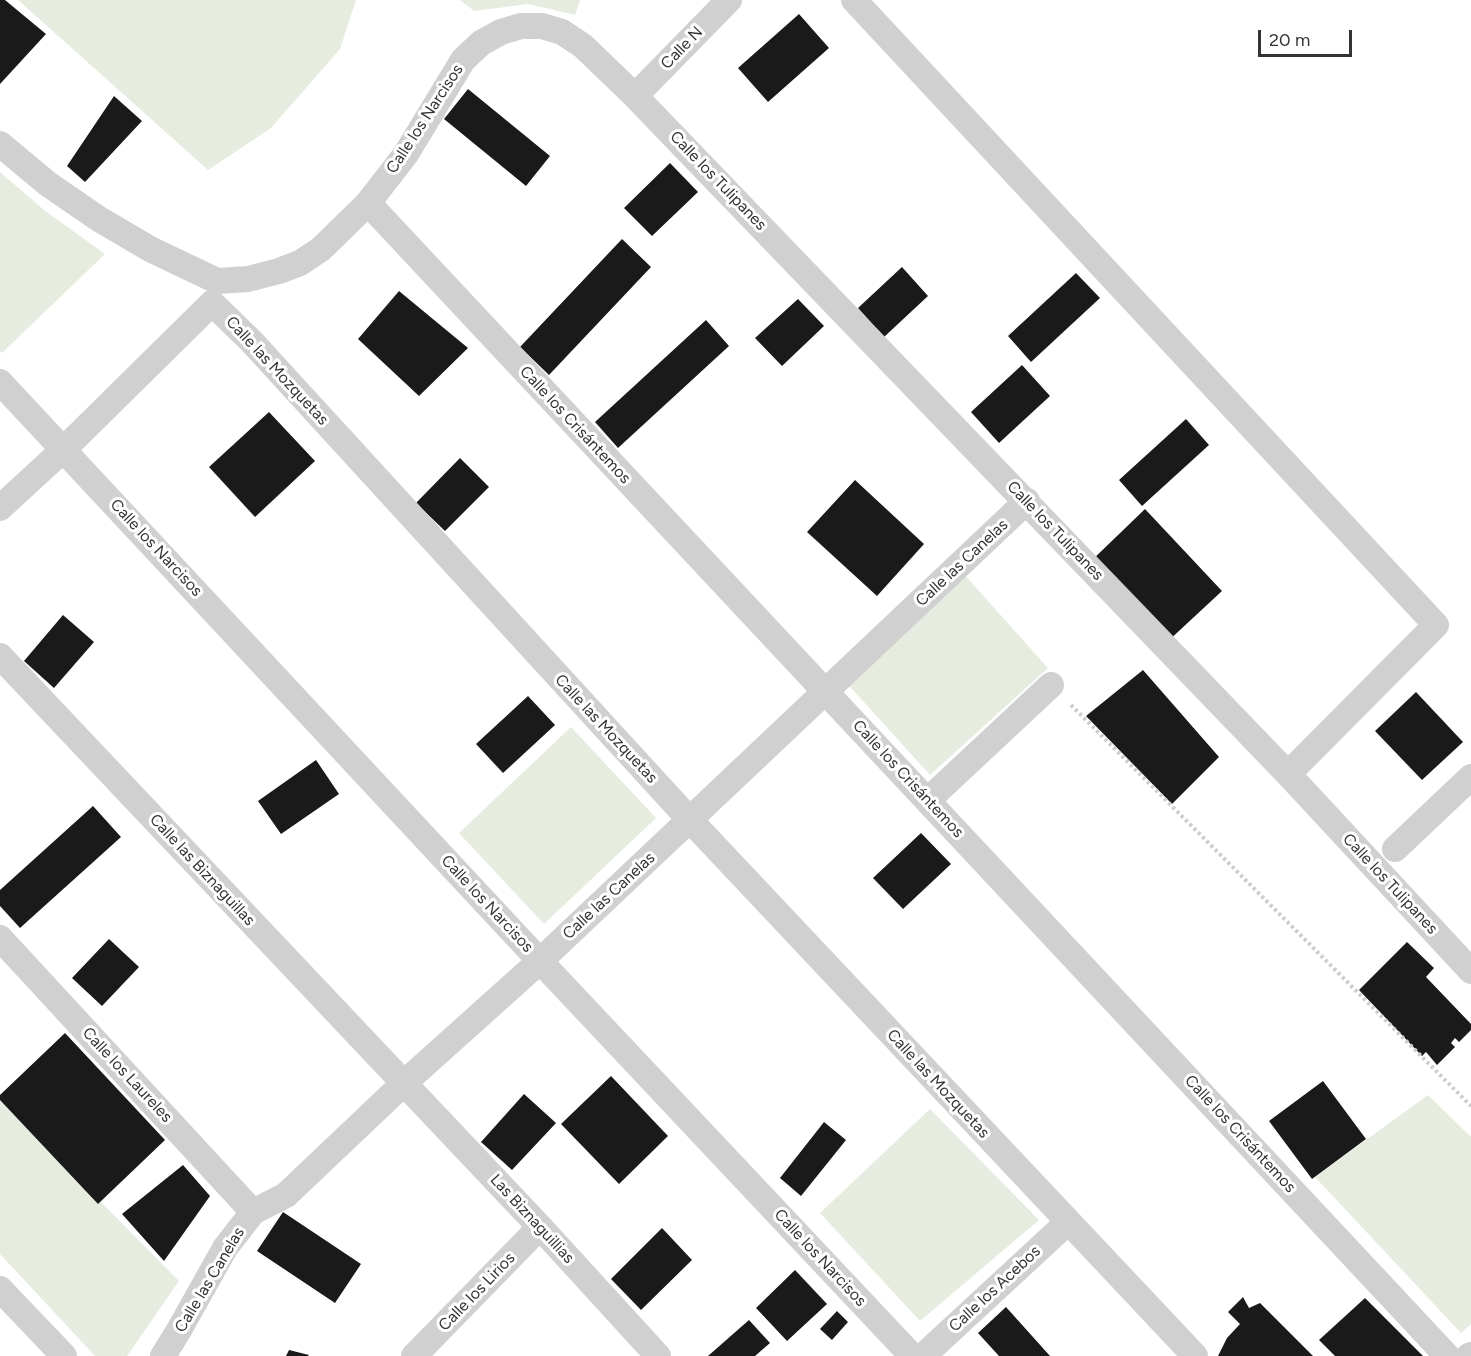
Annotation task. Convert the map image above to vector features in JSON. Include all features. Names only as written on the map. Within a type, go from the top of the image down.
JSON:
[{"type":"street","name":"Calle N","points":[[635,96],[729,0]]},
{"type":"street","points":[[854,0],[1437,625],[1288,774]]},
{"type":"street","name":"Calle los Narcisos","points":[[214,292],[300,263],[321,249],[368,202],[406,154],[463,60],[480,43],[501,32],[520,26],[542,26],[562,32],[583,46],[635,96]]},
{"type":"street","name":"Calle los Tulipanes","points":[[635,96],[1288,774],[1471,971]]},
{"type":"street","name":"Calle las Mozquetas","points":[[0,144],[48,184],[214,292],[252,342],[690,820],[1195,1356]]},
{"type":"street","name":"Calle los Crisántemos","points":[[368,202],[1447,1356]]},
{"type":"street","points":[[0,508],[64,449],[214,292]]},
{"type":"street","name":"Calle los Narcisos","points":[[0,382],[912,1356]]},
{"type":"street","name":"Calle las Canelas","points":[[163,1356],[225,1248],[253,1212],[286,1195],[403,1084],[540,961],[1027,501]]},
{"type":"street","name":"Calle las Biznaguillas","points":[[0,656],[403,1084]]},
{"type":"street","points":[[928,800],[1051,686]]},
{"type":"street","points":[[1395,849],[1471,777]]},
{"type":"street","name":"Calle los Laureles","points":[[0,938],[253,1212]]},
{"type":"street","name":"Las Biznaguillias","points":[[403,1084],[540,1227],[658,1356]]},
{"type":"street","name":"Calle los Acebos","points":[[923,1356],[1068,1222]]},
{"type":"street","name":"Calle los Lirios","points":[[414,1356],[540,1227]]},
{"type":"street","points":[[0,1289],[64,1356]]},
{"type":"path","points":[[1051,686],[1471,1106]]},
{"type":"shaded area","points":[[18,0],[356,0],[340,49],[271,128],[208,170]]},
{"type":"shaded area","points":[[460,0],[580,0],[575,15],[528,4],[474,11]]},
{"type":"shaded area","points":[[0,172],[44,210],[105,254],[2,353],[0,351]]},
{"type":"shaded area","points":[[963,573],[1048,668],[930,775],[844,680]]},
{"type":"shaded area","points":[[571,727],[656,818],[544,924],[459,833]]},
{"type":"shaded area","points":[[1428,1095],[1471,1137],[1471,1324],[1461,1333],[1315,1177]]},
{"type":"shaded area","points":[[0,1100],[179,1281],[127,1356],[95,1356],[0,1254]]},
{"type":"shaded area","points":[[930,1109],[1039,1220],[920,1321],[820,1213]]},
{"type":"building","points":[[0,0],[5,0],[46,34],[0,84]]},
{"type":"building","points":[[799,14],[829,48],[768,102],[738,68]]},
{"type":"building","points":[[468,89],[550,156],[526,186],[444,119]]},
{"type":"building","points":[[114,96],[142,121],[85,182],[67,166]]},
{"type":"building","points":[[670,163],[698,192],[652,236],[624,208]]},
{"type":"building","points":[[622,239],[651,267],[549,375],[520,347]]},
{"type":"building","points":[[902,267],[928,296],[884,337],[858,308]]},
{"type":"building","points":[[1076,273],[1100,298],[1031,362],[1008,336]]},
{"type":"building","points":[[399,291],[468,348],[419,396],[358,339]]},
{"type":"building","points":[[798,299],[824,326],[782,366],[755,338]]},
{"type":"building","points":[[706,320],[729,346],[618,448],[595,422]]},
{"type":"building","points":[[1022,365],[1050,396],[999,443],[971,412]]},
{"type":"building","points":[[269,412],[315,461],[255,517],[209,467]]},
{"type":"building","points":[[1186,419],[1209,445],[1142,506],[1119,480]]},
{"type":"building","points":[[460,458],[489,487],[445,531],[416,503]]},
{"type":"building","points":[[855,480],[924,544],[877,596],[807,532]]},
{"type":"building","points":[[1145,509],[1222,591],[1166,643],[1088,564]]},
{"type":"building","points":[[63,615],[94,642],[54,688],[24,661]]},
{"type":"building","points":[[1143,670],[1219,757],[1172,804],[1086,716]]},
{"type":"building","points":[[1416,692],[1463,742],[1422,780],[1375,731]]},
{"type":"building","points":[[528,696],[555,725],[503,773],[476,744]]},
{"type":"building","points":[[316,760],[339,794],[281,834],[258,801]]},
{"type":"building","points":[[93,806],[121,837],[20,928],[0,906],[0,890]]},
{"type":"building","points":[[921,833],[951,864],[903,909],[873,878]]},
{"type":"building","points":[[109,939],[139,967],[102,1006],[72,978]]},
{"type":"building","points":[[1407,942],[1434,968],[1426,977],[1471,1024],[1471,1030],[1459,1042],[1455,1038],[1451,1043],[1455,1047],[1437,1065],[1426,1052],[1422,1056],[1359,990]]},
{"type":"building","points":[[65,1033],[165,1140],[98,1204],[0,1100],[0,1095]]},
{"type":"building","points":[[611,1076],[668,1136],[619,1184],[561,1124]]},
{"type":"building","points":[[1323,1081],[1366,1139],[1312,1179],[1269,1121]]},
{"type":"building","points":[[524,1094],[556,1123],[512,1170],[481,1142]]},
{"type":"building","points":[[824,1122],[846,1140],[801,1196],[780,1178]]},
{"type":"building","points":[[183,1165],[210,1196],[164,1261],[122,1214]]},
{"type":"building","points":[[283,1212],[361,1264],[335,1303],[257,1251]]},
{"type":"building","points":[[662,1228],[692,1260],[641,1310],[611,1279]]},
{"type":"building","points":[[795,1270],[827,1304],[787,1341],[756,1308]]},
{"type":"building","points":[[1243,1297],[1249,1308],[1260,1303],[1313,1356],[1218,1356],[1227,1338],[1240,1324],[1228,1312]]},
{"type":"building","points":[[1365,1298],[1423,1356],[1335,1356],[1319,1340]]},
{"type":"building","points":[[1006,1307],[1050,1356],[999,1356],[978,1333]]},
{"type":"building","points":[[837,1311],[848,1322],[832,1340],[820,1329]]},
{"type":"building","points":[[749,1320],[770,1343],[755,1356],[708,1356]]},
{"type":"building","points":[[289,1350],[309,1355],[286,1356]]}]
